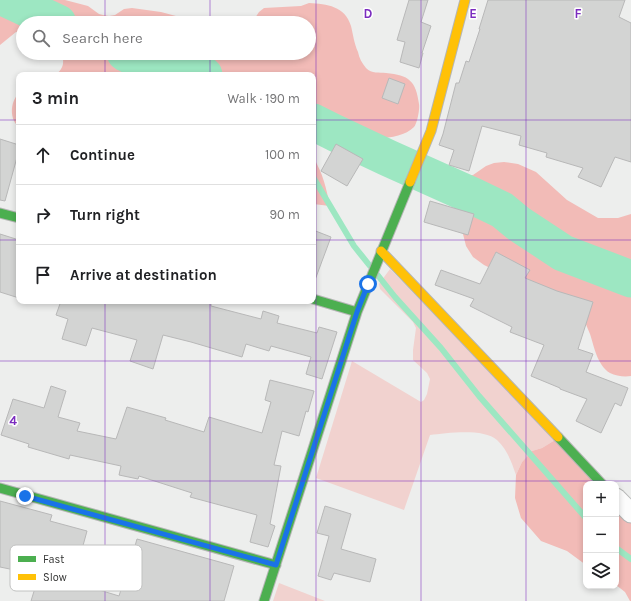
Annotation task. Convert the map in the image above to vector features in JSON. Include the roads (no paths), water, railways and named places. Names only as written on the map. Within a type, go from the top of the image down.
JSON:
[{"type":"street","points":[[264,601],[357,312],[431,131],[465,0]]},
{"type":"street","points":[[0,213],[16,217]]},
{"type":"street","points":[[381,251],[599,481]]},
{"type":"street","points":[[316,300],[357,312]]},
{"type":"street","points":[[0,488],[276,565]]},
{"type":"street","points":[[619,501],[631,513]]},
{"type":"waterway","points":[[9,0],[43,16]]},
{"type":"waterway","points":[[139,60],[153,67],[185,72]]},
{"type":"waterway","points":[[153,67],[163,72]]},
{"type":"waterway","points":[[316,124],[502,210],[519,224],[563,253],[631,279]]},
{"type":"waterway","points":[[316,182],[354,246],[370,266]]},
{"type":"waterway","points":[[376,273],[395,297],[441,348],[479,396],[585,517]]},
{"type":"waterway","points":[[619,550],[631,559]]}]
